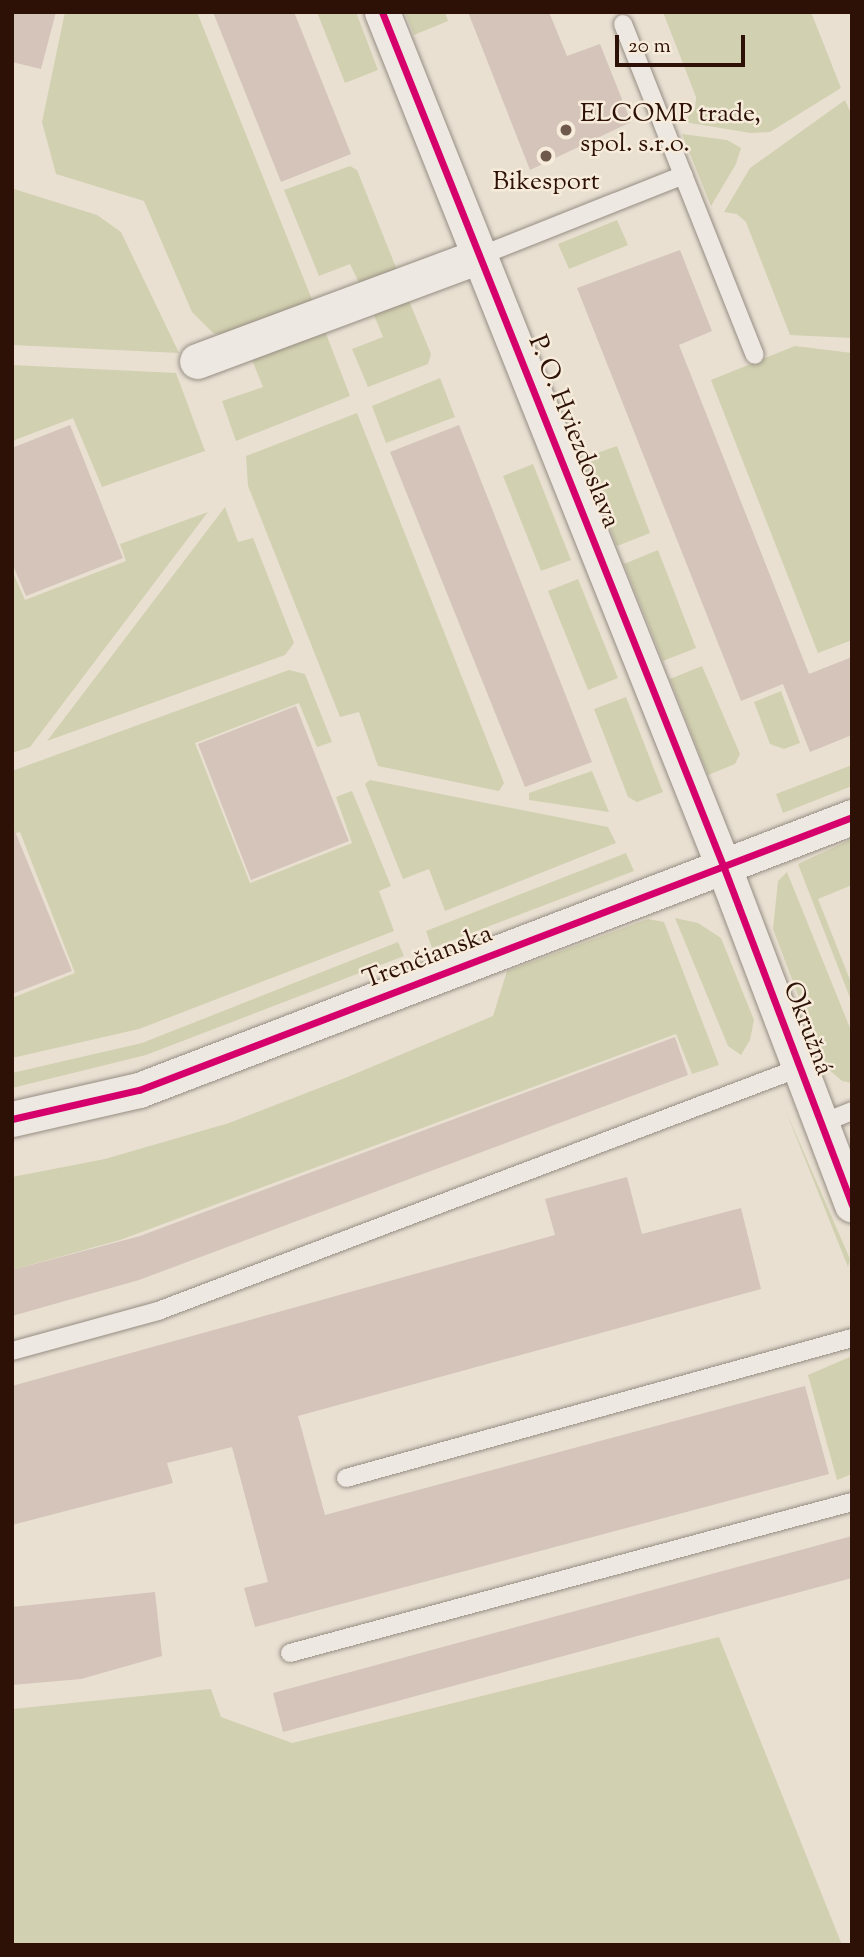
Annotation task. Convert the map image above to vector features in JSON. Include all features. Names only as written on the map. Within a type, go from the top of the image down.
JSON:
[{"type":"street","name":"P. O. Hviezdoslava","points":[[382,12],[724,868]]},
{"type":"street","points":[[197,361],[480,256]]},
{"type":"street","name":"Trenčianska","points":[[12,1119],[139,1090],[852,817]]},
{"type":"street","name":"Okružná","points":[[724,868],[799,1068],[836,1118],[852,1205]]},
{"type":"lane","points":[[623,24],[755,355]]},
{"type":"lane","points":[[480,256],[684,175]]},
{"type":"lane","points":[[12,1351],[158,1311],[799,1068]]},
{"type":"lane","points":[[346,1478],[852,1338]]},
{"type":"lane","points":[[290,1653],[852,1502]]},
{"type":"green space","points":[[65,12],[197,12],[315,307],[227,336],[213,333],[192,312],[144,201],[56,174],[42,122]]},
{"type":"green space","points":[[317,12],[356,12],[378,70],[345,83]]},
{"type":"green space","points":[[405,12],[445,12],[448,21],[414,35]]},
{"type":"green space","points":[[663,12],[811,12],[841,88],[770,132],[751,133],[684,122],[695,109],[696,97]]},
{"type":"green space","points":[[845,100],[852,116],[852,338],[790,335],[746,222],[737,214],[724,212],[750,168]]},
{"type":"green space","points":[[682,134],[727,140],[741,148],[736,164],[711,206]]},
{"type":"green space","points":[[350,166],[357,170],[399,275],[362,289],[350,264],[319,276],[284,190]]},
{"type":"green space","points":[[14,189],[97,215],[121,232],[179,353],[12,345]]},
{"type":"green space","points":[[617,220],[628,245],[569,269],[558,244]]},
{"type":"green space","points":[[407,296],[431,354],[428,364],[368,387],[352,349],[383,337],[371,308]]},
{"type":"green space","points":[[325,331],[350,396],[236,441],[222,401],[263,387],[252,360]]},
{"type":"green space","points":[[795,346],[852,353],[852,640],[818,653],[711,380]]},
{"type":"green space","points":[[12,365],[176,373],[205,451],[102,487],[73,418],[12,441]]},
{"type":"green space","points":[[440,378],[455,417],[386,443],[372,406]]},
{"type":"green space","points":[[357,413],[504,783],[499,791],[378,766],[359,712],[340,717],[248,486],[246,456]]},
{"type":"green space","points":[[617,446],[650,533],[617,546],[583,458]]},
{"type":"green space","points":[[533,464],[571,560],[541,571],[503,476]]},
{"type":"green space","points":[[225,507],[238,542],[253,538],[294,643],[285,655],[47,741]]},
{"type":"green space","points":[[208,512],[30,747],[12,753],[12,570],[25,600],[126,561],[120,544]]},
{"type":"green space","points":[[658,550],[696,648],[663,661],[624,564]]},
{"type":"green space","points":[[578,579],[618,678],[588,690],[548,591]]},
{"type":"green space","points":[[702,666],[740,754],[735,764],[708,775],[670,679]]},
{"type":"green space","points":[[289,670],[305,674],[332,742],[317,747],[299,703],[195,743],[250,883],[352,843],[336,797],[352,791],[391,886],[379,891],[394,931],[139,1029],[12,1058],[12,998],[75,973],[20,832],[12,834],[12,771]]},
{"type":"green space","points":[[781,691],[800,743],[784,749],[770,744],[754,702]]},
{"type":"green space","points":[[626,697],[663,792],[637,802],[628,797],[594,709]]},
{"type":"green space","points":[[852,765],[852,786],[783,813],[776,794]]},
{"type":"green space","points":[[592,771],[609,812],[529,800],[529,793]]},
{"type":"green space","points":[[370,780],[608,827],[616,843],[445,911],[429,869],[403,879],[365,784]]},
{"type":"green space","points":[[852,839],[852,885],[818,899],[852,985],[852,1003],[798,864]]},
{"type":"green space","points":[[626,853],[634,871],[432,948],[426,931]]},
{"type":"green space","points":[[787,872],[852,1033],[852,1083],[842,1081],[825,1066],[773,929],[778,881]]},
{"type":"green space","points":[[675,918],[698,923],[721,938],[754,1020],[750,1040],[741,1055],[728,1046]]},
{"type":"green space","points":[[648,919],[664,922],[719,1065],[692,1074],[676,1034],[120,1240],[12,1270],[12,1177],[105,1159],[229,1123],[345,1078],[493,1016],[507,971]]},
{"type":"green space","points":[[398,942],[404,956],[146,1055],[12,1088],[12,1073],[142,1043]]},
{"type":"green space","points":[[785,1109],[850,1259],[848,1267]]},
{"type":"green space","points":[[852,1356],[852,1474],[837,1480],[808,1375]]},
{"type":"green space","points":[[719,1637],[842,1945],[12,1945],[12,1709],[211,1689],[221,1717],[292,1743]]},
{"type":"building","points":[[12,12],[56,12],[41,69],[12,62]]},
{"type":"building","points":[[213,12],[294,12],[351,154],[281,182]]},
{"type":"building","points":[[468,12],[549,12],[567,56],[600,44],[631,122],[530,170]]},
{"type":"building","points":[[680,250],[712,331],[679,345],[809,674],[852,657],[852,735],[810,752],[783,684],[741,701],[577,288]]},
{"type":"building","points":[[70,425],[123,558],[26,596],[12,563],[12,448]]},
{"type":"building","points":[[459,425],[592,762],[525,787],[390,452]]},
{"type":"building","points":[[296,706],[349,841],[251,880],[198,744]]},
{"type":"building","points":[[12,824],[72,971],[12,994]]},
{"type":"building","points":[[675,1037],[688,1075],[139,1280],[12,1316],[12,1270],[140,1236]]},
{"type":"building","points":[[627,1177],[642,1234],[741,1208],[761,1289],[298,1416],[325,1515],[805,1386],[829,1474],[255,1627],[244,1588],[268,1582],[232,1447],[167,1463],[173,1483],[12,1525],[12,1386],[555,1235],[545,1199]]},
{"type":"building","points":[[852,1536],[852,1578],[283,1732],[273,1693]]},
{"type":"building","points":[[155,1592],[162,1656],[81,1679],[12,1685],[12,1607]]},
{"type":"cycle path","points":[[382,12],[724,868],[852,1205]]},
{"type":"cycle path","points":[[12,1119],[139,1090],[852,817]]},
{"type":"place","name":"ELCOMP trade, spol. s.r.o.","points":[[566,130]]},
{"type":"place","name":"Bikesport","points":[[546,156]]}]
